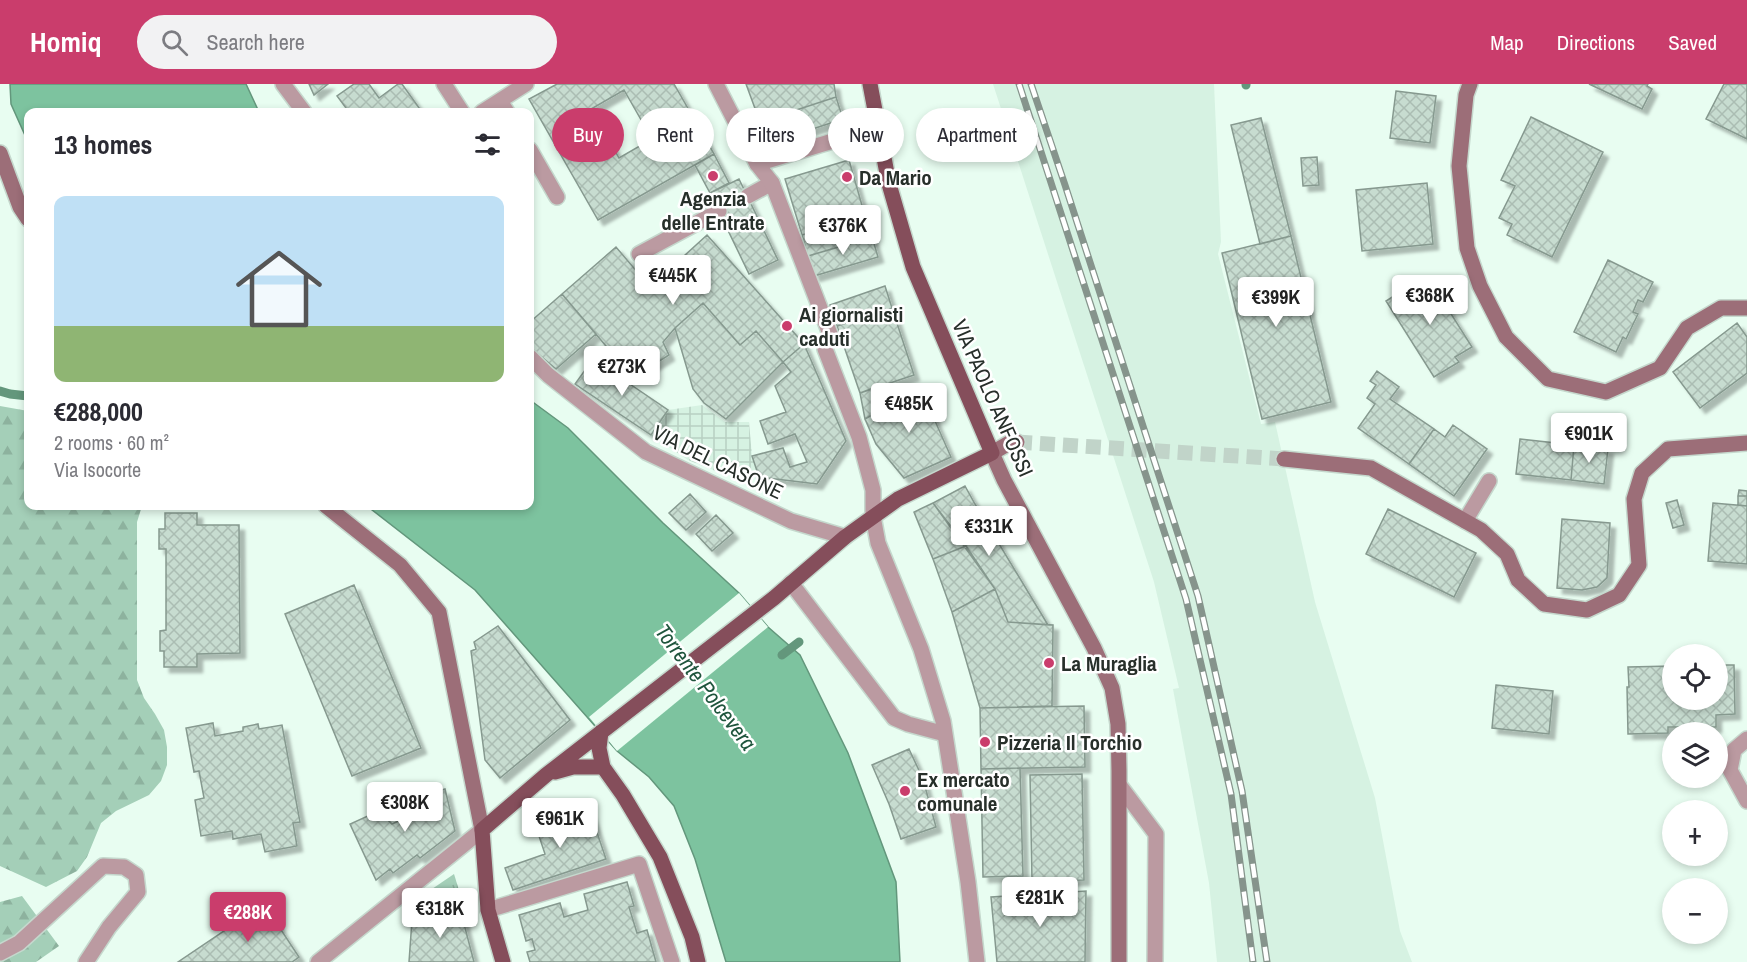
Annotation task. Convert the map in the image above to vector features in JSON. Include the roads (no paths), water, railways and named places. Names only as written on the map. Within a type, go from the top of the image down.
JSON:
[{"type":"main road","name":"VIA PAOLO ANFOSSI","points":[[870,84],[889,184],[913,267],[992,453]]},
{"type":"main road","points":[[503,962],[488,910],[482,830],[546,775],[774,598],[873,516],[898,499],[992,453]]},
{"type":"main road","points":[[602,732],[599,748],[603,767],[623,795],[660,857],[692,937],[698,962]]},
{"type":"main road","points":[[546,775],[573,767],[603,767]]},
{"type":"street","points":[[283,84],[300,108]]},
{"type":"street","points":[[444,84],[459,108]]},
{"type":"street","points":[[504,107],[526,84]]},
{"type":"street","points":[[716,84],[756,164],[772,183],[830,334],[825,348],[859,437],[873,490],[873,516],[878,543],[921,649],[944,727],[968,882],[977,962]]},
{"type":"street","points":[[1470,84],[1466,95],[1459,166],[1467,248],[1480,286],[1506,338],[1548,379],[1606,392],[1660,368],[1687,328],[1695,323],[1721,308],[1747,308]]},
{"type":"street","points":[[756,164],[828,142]]},
{"type":"street","points":[[0,153],[24,213]]},
{"type":"street","points":[[534,157],[557,197]]},
{"type":"street","points":[[748,196],[772,183]]},
{"type":"street","points":[[639,254],[718,212]]},
{"type":"street","name":"VIA DEL CASONE","points":[[534,361],[548,375],[645,452],[791,521],[845,537]]},
{"type":"street","points":[[992,453],[1011,442],[1017,442]]},
{"type":"street","points":[[1284,459],[1371,468],[1481,530],[1507,554],[1518,580],[1544,604],[1587,610],[1619,595],[1640,565],[1634,499],[1642,472],[1668,448],[1747,443]]},
{"type":"street","name":"VIA PAOLO ANFOSSI","points":[[992,453],[1004,480],[1094,648],[1112,688],[1118,724],[1120,786],[1119,962]]},
{"type":"street","points":[[1466,521],[1489,481]]},
{"type":"street","points":[[318,962],[482,830],[439,612],[400,565],[331,510]]},
{"type":"street","points":[[791,583],[894,718],[908,724],[944,727]]},
{"type":"street","points":[[1747,740],[1734,750],[1730,770],[1747,801]]},
{"type":"street","points":[[1120,786],[1156,834],[1155,962]]},
{"type":"street","points":[[488,910],[639,864],[672,962]]},
{"type":"street","points":[[0,953],[19,943],[103,866],[124,867],[136,875],[138,892],[109,927],[86,962]]},
{"type":"water","points":[[10,84],[246,84],[257,108],[24,108],[24,133],[11,104]]},
{"type":"water","name":"Torrente Polcevera","points":[[534,403],[568,428],[663,523],[739,593],[768,627],[800,655],[848,753],[896,882],[900,962],[726,962],[695,859],[674,806],[649,777],[617,751],[475,590],[372,510],[534,510]]},
{"type":"waterway","points":[[0,391],[24,396]]},
{"type":"waterway","points":[[782,655],[799,642]]},
{"type":"tunnel","points":[[1017,442],[1284,459]]},
{"type":"railway","points":[[1019,84],[1186,599],[1231,794],[1253,962]]},
{"type":"railway","points":[[1031,84],[1198,596],[1242,791],[1267,962]]},
{"type":"place","name":"Agenzia delle Entrate","points":[[713,176]]},
{"type":"place","name":"Da Mario","points":[[847,177]]},
{"type":"place","name":"Ai giornalisti caduti","points":[[787,326]]},
{"type":"place","name":"La Muraglia","points":[[1049,663]]},
{"type":"place","name":"Pizzeria Il Torchio","points":[[985,742]]},
{"type":"place","name":"Ex mercato comunale","points":[[905,791]]}]
